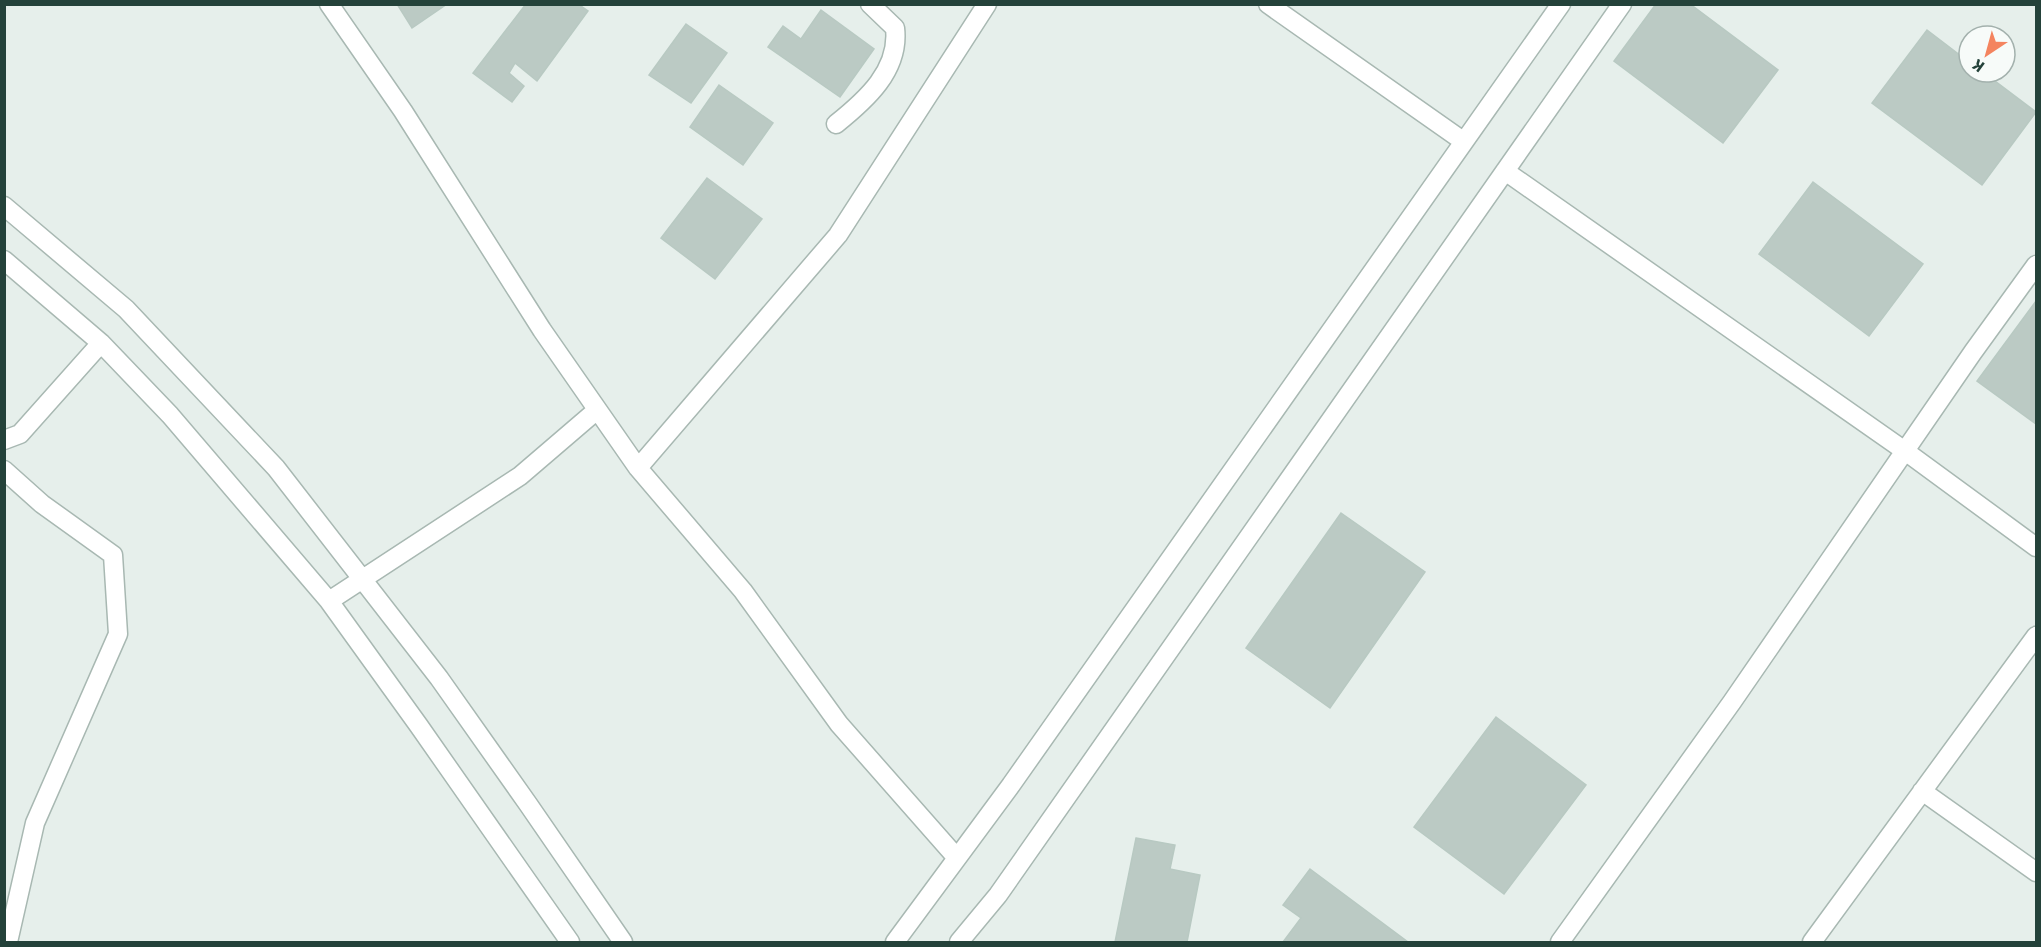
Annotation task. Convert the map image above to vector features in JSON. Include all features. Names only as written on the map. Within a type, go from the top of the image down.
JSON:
[{"type":"street","points":[[329,4],[403,111],[542,330],[638,468],[743,591],[839,724],[957,858]]},
{"type":"street","points":[[836,124],[865,101],[889,66],[897,44],[895,28],[870,4]]},
{"type":"street","points":[[638,468],[838,235],[987,4]]},
{"type":"street","points":[[1268,4],[1463,141]]},
{"type":"street","points":[[895,942],[1018,775],[1561,4]]},
{"type":"street","points":[[959,942],[998,895],[1622,4]]},
{"type":"street","points":[[1505,171],[1905,451],[2037,547]]},
{"type":"street","points":[[4,206],[126,309],[276,468],[439,678],[623,942]]},
{"type":"street","points":[[4,260],[101,343],[170,415],[328,601],[570,942]]},
{"type":"street","points":[[1560,942],[1732,702],[1973,352],[2037,265]]},
{"type":"street","points":[[4,440],[20,434],[101,343]]},
{"type":"street","points":[[328,601],[520,476],[597,410]]},
{"type":"street","points":[[4,470],[42,504],[113,555],[118,634],[35,823],[8,942]]},
{"type":"street","points":[[1812,942],[2037,636]]},
{"type":"street","points":[[1923,790],[2037,872]]},
{"type":"street","points":[[532,888],[537,912],[556,942]]},
{"type":"street","points":[[605,915],[630,942]]},
{"type":"building","points":[[397,4],[447,4],[412,28]]},
{"type":"building","points":[[526,4],[578,4],[588,11],[537,81],[515,63],[509,73],[524,86],[512,102],[473,73]]},
{"type":"building","points":[[1656,4],[1690,4],[1778,70],[1723,143],[1614,61]]},
{"type":"building","points":[[821,10],[874,49],[840,97],[768,47],[783,26],[801,39]]},
{"type":"building","points":[[686,24],[727,53],[691,103],[649,75]]},
{"type":"building","points":[[1927,30],[1957,53],[1957,84],[1999,84],[2036,112],[1982,185],[1872,103]]},
{"type":"building","points":[[719,85],[773,123],[743,165],[690,127]]},
{"type":"building","points":[[707,178],[762,219],[715,279],[661,238]]},
{"type":"building","points":[[1813,182],[1923,264],[1869,336],[1759,254]]},
{"type":"building","points":[[2036,301],[2036,424],[1977,381]]},
{"type":"building","points":[[1341,513],[1425,572],[1330,708],[1246,648]]},
{"type":"building","points":[[1496,717],[1586,785],[1504,894],[1414,827]]},
{"type":"building","points":[[1136,838],[1175,845],[1170,869],[1200,875],[1187,942],[1115,942]]},
{"type":"building","points":[[1310,869],[1408,942],[1283,942],[1301,918],[1283,905]]}]
